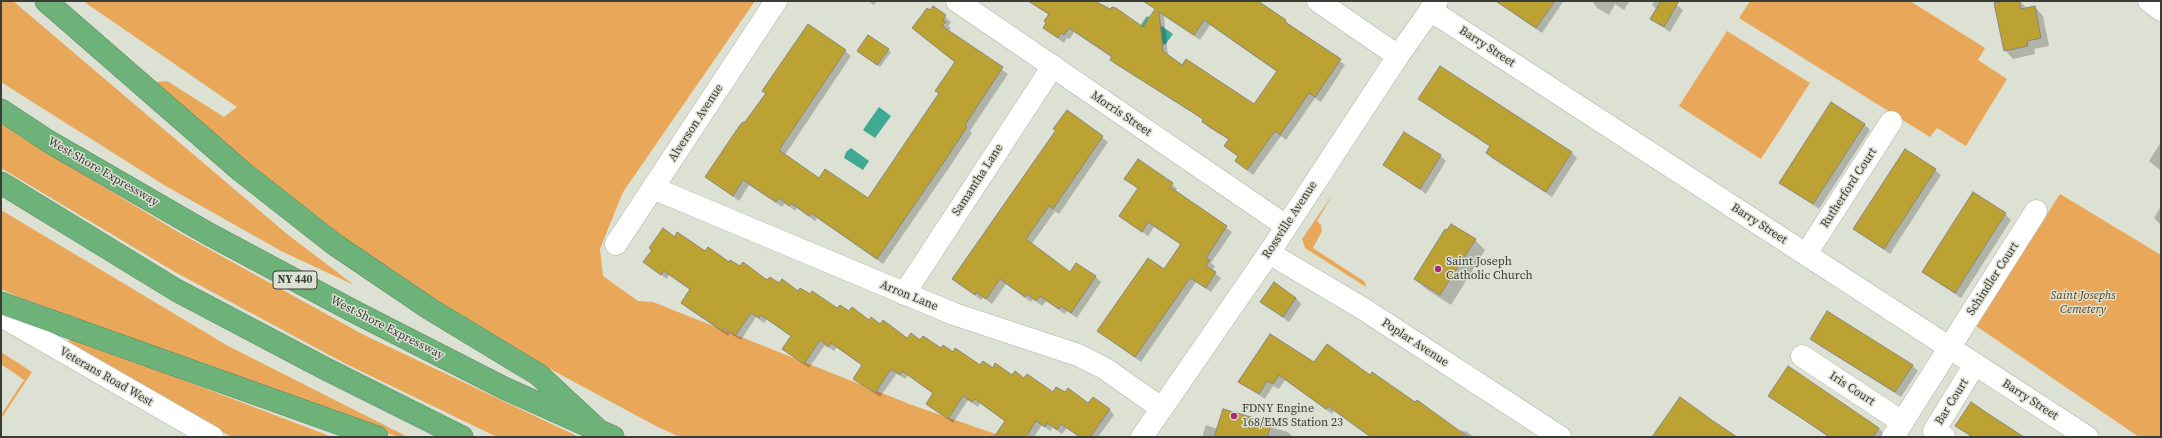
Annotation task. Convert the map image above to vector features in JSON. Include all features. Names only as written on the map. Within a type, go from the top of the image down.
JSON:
[{"type":"highway","points":[[46,1],[247,176],[334,244],[424,305],[538,375],[606,434]]},
{"type":"highway","name":"West Shore Expressway","points":[[1,110],[48,141],[200,229],[352,311],[504,388],[606,434]]},
{"type":"highway","points":[[1,183],[176,290],[324,368],[462,437]]},
{"type":"highway","points":[[1,303],[377,437]]},
{"type":"street","name":"Alverson Avenue","points":[[616,244],[776,1]]},
{"type":"street","name":"Morris Street","points":[[957,1],[1286,226]]},
{"type":"street","points":[[1318,1],[1398,56]]},
{"type":"street","points":[[2149,1],[2161,10]]},
{"type":"street","name":"Rossville Avenue","points":[[1142,437],[1268,253],[1433,5]]},
{"type":"street","name":"Barry Street","points":[[1433,5],[1806,254],[2084,436]]},
{"type":"street","name":"Samantha Lane","points":[[904,294],[1053,66]]},
{"type":"street","name":"Rutherford Court","points":[[1806,254],[1891,122]]},
{"type":"street","name":"Arron Lane","points":[[653,188],[954,314],[1078,355],[1104,368],[1161,408]]},
{"type":"street","name":"Schindler Court","points":[[1949,348],[2036,211]]},
{"type":"street","name":"Poplar Avenue","points":[[1268,253],[1362,308],[1560,437]]},
{"type":"street","name":"Veterans Road West","points":[[1,316],[212,437]]},
{"type":"street","name":"Iris Court","points":[[1802,356],[1897,430],[1949,348]]},
{"type":"street","name":"Bar Court","points":[[1944,437],[1934,431],[1975,364]]},
{"type":"green space","points":[[1,1],[13,1],[287,234],[354,285],[283,252],[164,185],[1,82]]},
{"type":"green space","points":[[83,1],[755,1],[623,192],[600,249],[603,276],[638,301],[653,302],[912,405],[1004,437],[680,437],[656,426],[511,348],[363,253],[146,83],[167,81],[224,117],[237,107]]},
{"type":"green space","points":[[1750,1],[1910,1],[1985,48],[1978,60],[2007,79],[1966,146],[1937,128],[1930,137],[1739,18]]},
{"type":"green space","points":[[1727,31],[1810,83],[1761,159],[1679,106]]},
{"type":"green space","points":[[1,124],[178,232],[364,335],[579,437],[497,437],[346,364],[175,272],[1,168]]},
{"type":"green space","points":[[1333,194],[1317,221],[1321,225],[1322,231],[1313,248],[1365,282],[1366,287],[1305,248],[1302,239]]},
{"type":"green space","name":"Saint Josephs Cemetery","points":[[2060,194],[2161,255],[2161,437],[2139,437],[1976,326]]},
{"type":"green space","points":[[1,210],[228,346],[408,437],[398,437],[16,296],[1,289]]},
{"type":"green space","points":[[71,337],[332,437],[232,437],[67,344]]},
{"type":"green space","points":[[1,352],[32,372],[1,419],[1,415],[24,380],[1,364]]},
{"type":"water","points":[[1147,16],[1173,34],[1165,45],[1139,28]]},
{"type":"water","points":[[879,107],[891,116],[875,138],[863,130]]},
{"type":"water","points":[[851,148],[869,161],[863,170],[844,158],[846,152]]},
{"type":"building","points":[[1028,1],[1095,1],[1110,9],[1112,7],[1116,8],[1143,27],[1155,9],[1143,1],[1258,1],[1286,20],[1285,22],[1341,59],[1315,97],[1309,93],[1280,135],[1275,131],[1247,170],[1235,161],[1238,156],[1224,146],[1229,139],[1202,122],[1203,119],[1110,60],[1112,56],[1069,28],[1064,35],[1061,33],[1058,38],[1043,28],[1046,23],[1044,21],[1049,14]],"holes":[[[1159,12],[1194,35],[1204,20],[1277,71],[1254,104],[1186,59],[1182,65],[1163,51]]]},
{"type":"building","points":[[1496,1],[1555,1],[1536,28]]},
{"type":"building","points":[[1661,1],[1679,1],[1664,27],[1650,19]]},
{"type":"building","points":[[2019,1],[2021,9],[2035,6],[2041,38],[2027,41],[2028,46],[2004,51],[1994,3]]},
{"type":"building","points":[[933,6],[946,15],[943,20],[946,22],[942,26],[1003,67],[965,125],[967,127],[948,156],[877,259],[811,213],[809,216],[791,203],[789,206],[779,198],[776,202],[743,180],[733,196],[705,177],[740,125],[745,122],[766,93],[762,91],[808,24],[846,50],[779,150],[819,178],[825,169],[868,198],[939,93],[935,91],[955,62],[912,28],[927,8],[930,10]]},
{"type":"building","points":[[868,35],[889,49],[877,65],[857,51]]},
{"type":"building","points":[[1440,66],[1572,152],[1546,192],[1486,153],[1490,146],[1418,99]]},
{"type":"building","points":[[1831,102],[1865,124],[1813,204],[1779,183]]},
{"type":"building","points":[[1067,110],[1103,136],[1053,209],[1049,206],[1026,239],[1070,272],[1076,263],[1096,276],[1071,313],[1061,306],[1059,309],[1040,296],[1036,301],[1027,294],[1025,297],[1000,279],[986,299],[976,292],[975,295],[952,279],[1056,130],[1053,129]]},
{"type":"building","points":[[1404,132],[1441,155],[1420,189],[1383,165]]},
{"type":"building","points":[[1905,149],[1936,169],[1884,249],[1853,229]]},
{"type":"building","points":[[1138,159],[1173,183],[1170,187],[1227,226],[1206,258],[1210,260],[1206,266],[1216,272],[1206,288],[1190,278],[1135,357],[1097,331],[1148,258],[1164,269],[1181,244],[1148,222],[1142,232],[1119,216],[1138,188],[1124,179]]},
{"type":"building","points":[[1973,192],[2006,213],[1955,293],[1922,272]]},
{"type":"building","name":"Saint Joseph Catholic Church","points":[[1451,224],[1476,239],[1440,295],[1414,279],[1445,229],[1447,230]]},
{"type":"building","points":[[663,228],[675,237],[677,232],[705,251],[708,247],[729,262],[730,260],[740,266],[743,262],[767,280],[770,277],[779,283],[782,279],[798,291],[800,288],[810,294],[812,291],[837,308],[840,305],[849,311],[852,307],[869,320],[871,317],[880,324],[883,320],[907,338],[911,333],[920,340],[923,336],[941,348],[943,345],[953,352],[955,348],[980,365],[983,361],[993,368],[995,363],[1012,375],[1015,371],[1024,378],[1027,374],[1053,392],[1056,387],[1065,392],[1068,388],[1088,403],[1093,397],[1110,409],[1090,437],[1080,437],[1061,424],[1057,430],[1047,423],[1045,427],[1036,421],[1026,437],[994,437],[1005,421],[975,399],[972,402],[963,396],[948,419],[926,404],[933,393],[902,371],[900,375],[891,369],[875,393],[853,379],[862,365],[831,343],[828,347],[820,340],[804,364],[782,349],[791,336],[761,315],[759,318],[751,313],[735,336],[724,328],[723,331],[681,303],[690,289],[664,271],[661,275],[643,262],[652,250],[649,248]]},
{"type":"building","points":[[1274,282],[1296,298],[1283,317],[1260,302]]},
{"type":"building","points":[[1827,311],[1913,365],[1895,392],[1810,339]]},
{"type":"building","points":[[1270,334],[1314,362],[1327,344],[1370,375],[1372,372],[1415,402],[1417,400],[1468,437],[1371,437],[1328,406],[1326,409],[1279,375],[1273,384],[1267,381],[1259,394],[1238,382]]},
{"type":"building","points":[[1788,366],[1879,428],[1873,437],[1830,437],[1768,396]]},
{"type":"building","points":[[1680,397],[1713,421],[1737,437],[1652,437]]},
{"type":"building","points":[[1971,402],[2024,437],[1973,437],[1955,426]]},
{"type":"building","name":"FDNY Engine 168/EMS Station 23","points":[[1223,409],[1272,423],[1267,437],[1214,437]]},
{"type":"place","name":"Saint Joseph Catholic Church","points":[[1438,269]]},
{"type":"place","name":"FDNY Engine 168/EMS Station 23","points":[[1234,416]]}]
